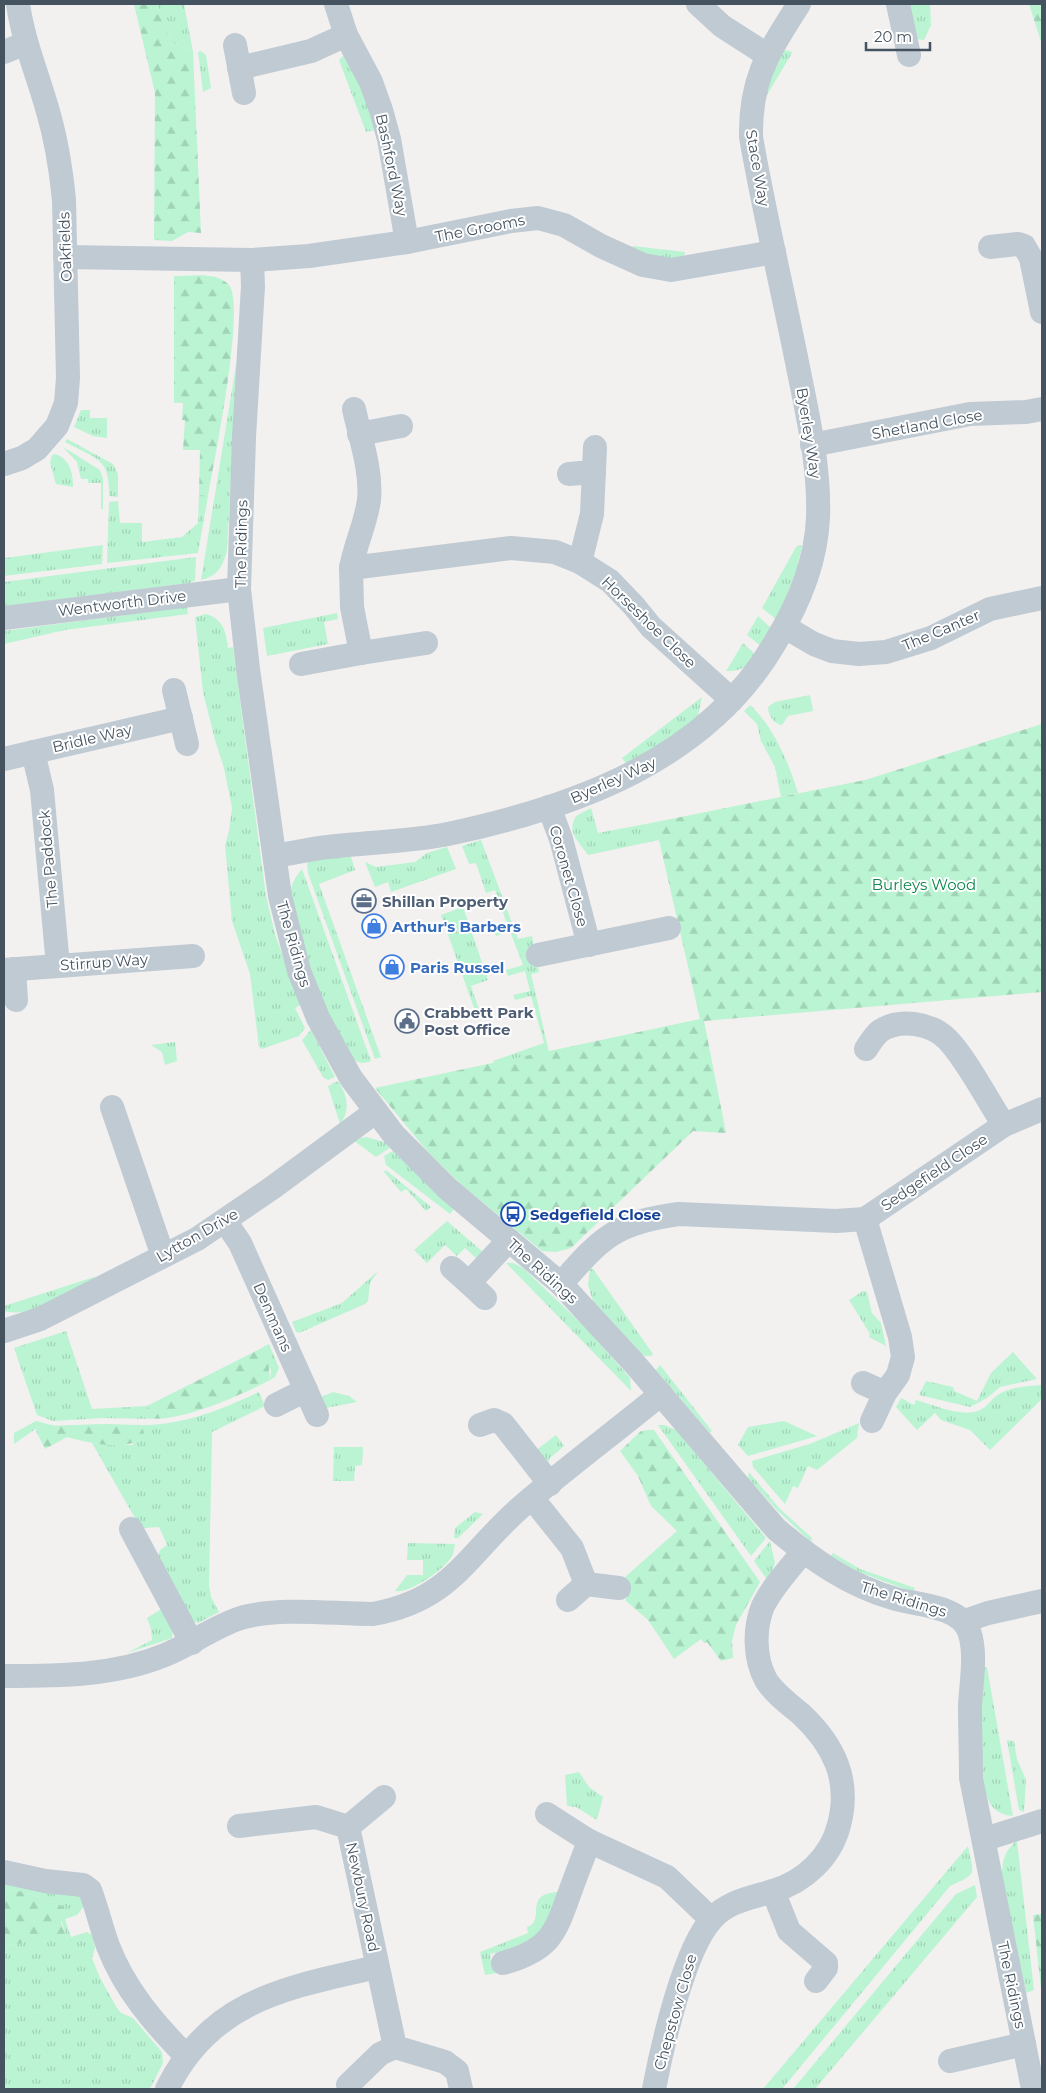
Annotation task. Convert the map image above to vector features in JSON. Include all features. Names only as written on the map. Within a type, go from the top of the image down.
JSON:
[{"type":"street","name":"Oakfields","points":[[4,464],[22,458],[37,449],[57,426],[66,403],[68,378],[61,171],[47,108],[26,43],[18,4]]},
{"type":"street","name":"Bashford Way","points":[[336,4],[346,35],[371,82],[381,110],[407,242]]},
{"type":"street","points":[[698,4],[722,26],[767,55]]},
{"type":"street","name":"Stace Way","points":[[774,252],[751,137],[753,96],[767,55],[799,4]]},
{"type":"street","points":[[898,4],[909,55]]},
{"type":"street","points":[[239,68],[311,51],[346,35]]},
{"type":"street","points":[[4,52],[26,43]]},
{"type":"street","points":[[234,45],[244,93]]},
{"type":"street","name":"The Grooms","points":[[65,257],[252,260],[309,256],[407,242],[511,221],[538,218],[564,225],[616,253],[643,265],[656,268],[671,270],[774,252]]},
{"type":"street","points":[[990,247],[1011,243],[1024,246],[1031,258],[1042,312]]},
{"type":"street","name":"Byerley Way","points":[[275,856],[330,847],[391,842],[448,834],[549,807],[596,791],[656,762],[680,746],[732,700],[760,667],[785,627],[799,598],[814,546],[818,520],[812,444],[774,252]]},
{"type":"street","name":"The Ridings","points":[[252,260],[239,589],[249,679],[288,932],[312,1002],[327,1038],[375,1112],[416,1158],[561,1284],[661,1394],[776,1529],[803,1552],[842,1578],[868,1590],[949,1612],[965,1621],[971,1641],[972,1653],[971,1778],[985,1840],[1033,2089]]},
{"type":"street","points":[[354,409],[370,489],[366,514],[356,542],[351,568],[352,607],[361,653]]},
{"type":"street","name":"Shetland Close","points":[[812,444],[970,414],[1026,412],[1042,409]]},
{"type":"street","points":[[360,434],[401,426]]},
{"type":"street","points":[[580,562],[592,514],[595,447]]},
{"type":"street","points":[[569,474],[594,472]]},
{"type":"street","name":"Horseshoe Close","points":[[351,568],[510,548],[550,551],[580,562],[610,581],[651,627],[732,700]]},
{"type":"street","name":"Wentworth Drive","points":[[4,618],[239,589]]},
{"type":"street","name":"The Canter","points":[[785,627],[814,644],[832,651],[859,654],[886,652],[931,638],[990,609],[1042,598]]},
{"type":"street","points":[[300,664],[426,643]]},
{"type":"street","points":[[174,690],[187,744]]},
{"type":"street","name":"Bridle Way","points":[[4,759],[180,718]]},
{"type":"street","name":"The Paddock","points":[[33,752],[42,790],[58,966]]},
{"type":"street","name":"Coronet Close","points":[[549,807],[561,839],[589,945]]},
{"type":"street","name":"Coronet Close","points":[[538,955],[669,928]]},
{"type":"street","name":"Stirrup Way","points":[[16,1000],[9,970],[193,956]]},
{"type":"street","name":"Sedgefield Close","points":[[866,1049],[879,1032],[896,1025],[915,1024],[941,1033],[953,1046],[1004,1125]]},
{"type":"street","points":[[112,1107],[163,1256]]},
{"type":"street","name":"Sedgefield Close","points":[[561,1284],[593,1247],[613,1232],[657,1217],[679,1214],[836,1221],[865,1219],[1004,1125],[1042,1109]]},
{"type":"street","name":"Lytton Drive","points":[[4,1331],[40,1319],[163,1256],[225,1221],[375,1112]]},
{"type":"street","name":"Sedgefield Close","points":[[865,1219],[902,1348],[901,1366],[885,1393],[872,1421]]},
{"type":"street","name":"Denmans","points":[[225,1221],[240,1243],[317,1415]]},
{"type":"street","points":[[452,1268],[477,1291],[509,1240]]},
{"type":"street","points":[[864,1383],[885,1393]]},
{"type":"street","points":[[276,1404],[306,1390]]},
{"type":"street","points":[[4,1676],[105,1672],[138,1665],[192,1643],[228,1624],[262,1614],[374,1614],[392,1611],[418,1601],[434,1593],[455,1575],[509,1518],[661,1394]]},
{"type":"street","points":[[480,1425],[494,1420],[503,1424],[572,1548],[586,1584]]},
{"type":"street","points":[[131,1529],[192,1643]]},
{"type":"street","name":"Chepstow Close","points":[[654,2089],[686,1968],[696,1942],[711,1919],[725,1907],[738,1901],[786,1887],[804,1876],[830,1850],[839,1826],[843,1801],[842,1780],[837,1762],[828,1745],[766,1680],[757,1650],[758,1620],[764,1606],[772,1590],[803,1552]]},
{"type":"street","points":[[568,1600],[586,1584],[619,1588]]},
{"type":"street","points":[[965,1621],[988,1613],[1042,1601]]},
{"type":"street","name":"Newbury Road","points":[[348,1827],[384,1797]]},
{"type":"street","points":[[547,1814],[589,1841],[667,1877],[711,1919]]},
{"type":"street","name":"Newbury Road","points":[[239,1826],[316,1817],[348,1827]]},
{"type":"street","points":[[985,1840],[1042,1821]]},
{"type":"street","name":"Newbury Road","points":[[348,1827],[395,2047]]},
{"type":"street","points":[[503,1963],[535,1950],[554,1934],[563,1916],[589,1841]]},
{"type":"street","points":[[4,1872],[45,1881],[83,1885],[90,1890],[109,1948],[124,1980],[148,2016],[186,2056]]},
{"type":"street","points":[[774,1891],[789,1931],[826,1962],[826,1968],[816,1982]]},
{"type":"street","name":"Newbury Road","points":[[167,2089],[186,2056],[228,2018],[261,1999],[289,1987],[377,1967]]},
{"type":"street","name":"The Ridings","points":[[950,2060],[1024,2044]]},
{"type":"street","points":[[348,2085],[380,2054],[395,2047],[446,2062],[456,2071],[461,2089]]},
{"type":"green space","points":[[134,4],[157,4],[171,42],[193,52],[201,233],[188,232],[172,241],[154,240],[155,93]]},
{"type":"green space","points":[[157,4],[184,4],[193,52],[171,42]]},
{"type":"green space","points":[[906,4],[930,4],[931,25],[924,40],[916,39]]},
{"type":"green space","points":[[1029,4],[1042,4],[1042,45]]},
{"type":"green space","points":[[782,50],[792,53],[767,95],[762,98]]},
{"type":"green space","points":[[201,51],[206,55],[211,88],[203,92],[198,52]]},
{"type":"green space","points":[[344,55],[357,74],[375,130],[366,132],[339,60]]},
{"type":"green space","points":[[633,246],[685,252],[684,258],[662,260],[632,249]]},
{"type":"green space","points":[[203,275],[218,278],[229,285],[233,299],[234,322],[227,386],[208,496],[199,494],[200,450],[183,450],[185,420],[182,420],[183,403],[174,403],[174,276]]},
{"type":"green space","points":[[237,359],[227,550],[219,570],[212,576],[201,580]]},
{"type":"green space","points":[[81,410],[90,410],[90,418],[107,418],[107,438],[93,436],[74,427]]},
{"type":"green space","points":[[67,439],[113,464],[118,474],[118,497],[109,496],[109,483],[104,466],[93,456],[65,442]]},
{"type":"green space","points":[[63,447],[100,470],[103,479],[103,509],[101,509],[101,483],[88,483],[88,479],[81,479],[77,462]]},
{"type":"green space","points":[[55,454],[64,459],[70,467],[73,487],[56,484],[50,463],[52,455]]},
{"type":"green space","points":[[199,494],[208,496],[198,553],[107,563],[109,502],[118,501],[120,523],[142,523],[142,542],[182,537],[198,523]]},
{"type":"green space","points":[[103,545],[102,564],[4,576],[4,558]]},
{"type":"green space","points":[[802,546],[796,572],[777,620],[762,608],[796,547]]},
{"type":"green space","points":[[196,557],[195,580],[190,583],[4,606],[4,582]]},
{"type":"green space","points":[[187,607],[188,614],[65,630],[4,644],[4,631]]},
{"type":"green space","points":[[337,613],[338,619],[324,622],[328,644],[267,656],[263,628]]},
{"type":"green space","points":[[206,614],[220,622],[225,631],[228,648],[233,647],[266,896],[275,934],[300,1005],[295,1008],[305,1028],[299,1036],[262,1049],[259,1047],[250,974],[232,921],[225,845],[232,808],[224,768],[203,692],[195,617]]},
{"type":"green space","points":[[758,616],[772,629],[762,647],[747,635]]},
{"type":"green space","points":[[743,643],[756,655],[743,668],[726,671]]},
{"type":"green space","points":[[810,695],[813,711],[788,716],[782,725],[776,723],[770,716],[768,707],[775,702]]},
{"type":"green space","points":[[702,697],[697,720],[628,766],[622,758]]},
{"type":"green space","points":[[750,705],[773,734],[790,770],[798,793],[781,797],[775,767],[761,741],[757,724],[744,711]]},
{"type":"green space","name":"Burleys Wood","points":[[1042,724],[1042,992],[704,1021],[726,1133],[693,1131],[571,1248],[556,1252],[542,1251],[463,1186],[428,1152],[375,1088],[700,1019],[659,840],[646,824],[865,780]]},
{"type":"green space","points":[[591,808],[598,833],[646,824],[659,840],[588,855],[575,837],[572,827],[576,816]]},
{"type":"green space","points":[[481,840],[518,939],[532,936],[539,972],[531,974],[549,1052],[494,1063],[493,1061],[544,1043],[531,996],[515,1000],[513,995],[530,991],[525,971],[508,976],[506,970],[523,965],[510,931],[496,936],[494,932],[508,926],[495,890],[486,893],[476,863],[469,864],[462,846]]},
{"type":"green space","points":[[447,847],[456,869],[391,892],[388,882],[375,887],[365,862],[376,867],[415,862],[427,853]]},
{"type":"green space","points":[[338,856],[351,857],[355,870],[319,884],[381,1057],[375,1059],[308,873],[307,863],[313,859]]},
{"type":"green space","points":[[302,869],[371,1061],[369,1062],[356,1061],[347,1051],[325,1008],[304,952],[292,904],[291,889]]},
{"type":"green space","points":[[463,907],[488,980],[471,986],[482,1018],[478,1019],[441,915]]},
{"type":"green space","points":[[311,1030],[335,1077],[328,1080],[323,1077],[302,1040]]},
{"type":"green space","points":[[175,1042],[177,1061],[165,1065],[162,1052],[151,1045]]},
{"type":"green space","points":[[338,1081],[347,1102],[346,1113],[340,1124],[328,1086]]},
{"type":"green space","points":[[366,1137],[384,1142],[391,1147],[376,1157],[353,1140]]},
{"type":"green space","points":[[393,1151],[454,1209],[450,1214],[386,1165],[384,1156]]},
{"type":"green space","points":[[386,1170],[431,1207],[426,1211],[406,1189],[401,1192],[384,1172]]},
{"type":"green space","points":[[447,1221],[483,1252],[477,1259],[465,1248],[457,1256],[445,1245],[427,1263],[414,1250]]},
{"type":"green space","points":[[506,1263],[513,1263],[523,1268],[585,1327],[630,1378],[631,1391]]},
{"type":"green space","points":[[590,1269],[593,1269],[653,1354],[651,1356],[644,1356],[593,1301],[588,1285]]},
{"type":"green space","points":[[378,1271],[370,1283],[368,1301],[365,1304],[299,1333],[296,1332],[292,1322],[342,1303]]},
{"type":"green space","points":[[94,1277],[96,1279],[39,1308],[27,1311],[4,1311],[4,1306]]},
{"type":"green space","points":[[863,1291],[867,1292],[872,1313],[881,1323],[886,1346],[869,1337],[870,1334],[849,1300]]},
{"type":"green space","points":[[66,1331],[92,1409],[147,1406],[145,1418],[153,1419],[103,1418],[53,1421],[37,1415],[14,1348]]},
{"type":"green space","points":[[269,1344],[279,1368],[275,1377],[270,1380],[271,1370],[254,1352]]},
{"type":"green space","points":[[254,1352],[262,1354],[268,1359],[270,1380],[243,1393],[191,1413],[159,1419],[145,1418],[147,1406]]},
{"type":"green space","points":[[1013,1352],[1037,1379],[1000,1387],[987,1398],[970,1407],[919,1395],[926,1381],[953,1387],[954,1391],[977,1401],[991,1373]]},
{"type":"green space","points":[[660,1365],[712,1431],[710,1433],[656,1370]]},
{"type":"green space","points":[[1042,1385],[1042,1399],[990,1450],[970,1430],[941,1420],[935,1413],[917,1430],[896,1407],[901,1398],[914,1405],[916,1400],[963,1413],[978,1411],[1004,1392],[1020,1387]]},
{"type":"green space","points":[[259,1392],[265,1406],[212,1432],[209,1585],[211,1597],[219,1612],[198,1623],[190,1620],[158,1556],[160,1550],[167,1545],[159,1527],[144,1528],[139,1525],[92,1443],[132,1445],[144,1432],[141,1425],[172,1422],[202,1415]]},
{"type":"green space","points":[[333,1392],[349,1396],[357,1402],[326,1408],[321,1397]]},
{"type":"green space","points":[[36,1421],[55,1426],[37,1428],[14,1444],[14,1433]]},
{"type":"green space","points":[[784,1421],[817,1436],[748,1456],[738,1445],[748,1427]]},
{"type":"green space","points":[[859,1423],[857,1438],[817,1470],[808,1466],[798,1488],[793,1486],[785,1504],[753,1467],[752,1461],[810,1444]]},
{"type":"green space","points":[[141,1425],[144,1432],[142,1439],[125,1445],[105,1445],[67,1437],[45,1449],[36,1431],[37,1428],[45,1426]]},
{"type":"green space","points":[[658,1425],[664,1425],[676,1430],[766,1538],[751,1556]]},
{"type":"green space","points":[[654,1430],[760,1582],[736,1625],[732,1641],[733,1658],[721,1661],[707,1642],[704,1643],[701,1639],[674,1659],[648,1620],[626,1601],[625,1577],[677,1531],[651,1506],[638,1476],[620,1451],[641,1431]]},
{"type":"green space","points":[[556,1435],[564,1446],[550,1458],[545,1469],[535,1451]]},
{"type":"green space","points":[[334,1447],[363,1447],[362,1465],[355,1466],[354,1481],[333,1481]]},
{"type":"green space","points":[[749,1472],[779,1508],[812,1538],[811,1542],[777,1510],[748,1478]]},
{"type":"green space","points":[[475,1512],[483,1514],[458,1538],[454,1538],[455,1528]]},
{"type":"green space","points":[[770,1541],[775,1563],[768,1581],[754,1561]]},
{"type":"green space","points":[[408,1543],[455,1544],[452,1556],[435,1574],[409,1589],[395,1591],[407,1575],[423,1575],[423,1560],[407,1560]]},
{"type":"green space","points":[[833,1553],[860,1569],[915,1588],[913,1592],[859,1572],[831,1556]]},
{"type":"green space","points":[[163,1608],[173,1629],[172,1638],[127,1653],[152,1640],[147,1618]]},
{"type":"green space","points":[[982,1667],[987,1667],[1013,1816],[1003,1814],[994,1809],[986,1792],[982,1758]]},
{"type":"green space","points":[[1007,1740],[1014,1741],[1017,1759],[1026,1780],[1024,1812],[1019,1810]]},
{"type":"green space","points":[[579,1772],[589,1787],[603,1797],[597,1820],[576,1807],[567,1806],[565,1775]]},
{"type":"green space","points":[[1017,1841],[1034,1990],[1026,1993],[1002,1875],[1005,1856]]},
{"type":"green space","points":[[968,1846],[972,1868],[970,1876],[950,1886],[782,2089],[763,2089]]},
{"type":"green space","points":[[4,1880],[81,1896],[84,1906],[77,1915],[65,1919],[71,1937],[87,1932],[99,1939],[94,1942],[95,1948],[92,1958],[100,1978],[121,2013],[133,2018],[162,2052],[163,2063],[151,2087],[147,2089],[4,2089],[4,1944],[18,1944],[41,1933],[68,1941],[55,1902],[12,1889],[4,1890]]},
{"type":"green space","points":[[975,1885],[977,1897],[815,2089],[793,2089],[956,1894]]},
{"type":"green space","points":[[12,1889],[55,1902],[63,1907],[61,1923],[68,1941],[62,1945],[41,1933],[20,1943],[4,1944],[4,1890]]},
{"type":"green space","points":[[563,1891],[557,1912],[544,1930],[519,1946],[490,1954],[491,1962],[496,1964],[502,1972],[485,1975],[480,1952],[528,1933],[527,1927],[532,1925],[536,1917],[537,1904],[542,1896]]},
{"type":"green space","points":[[1042,1914],[1042,1998],[1033,1915]]},
{"type":"place","name":"Shillan Property","points":[[364,901]]},
{"type":"place","name":"Arthur's Barbers","points":[[374,926]]},
{"type":"place","name":"Paris Russel","points":[[392,967]]},
{"type":"place","name":"Crabbett Park Post Office","points":[[407,1021]]},
{"type":"place","name":"Sedgefield Close","points":[[513,1214]]}]
